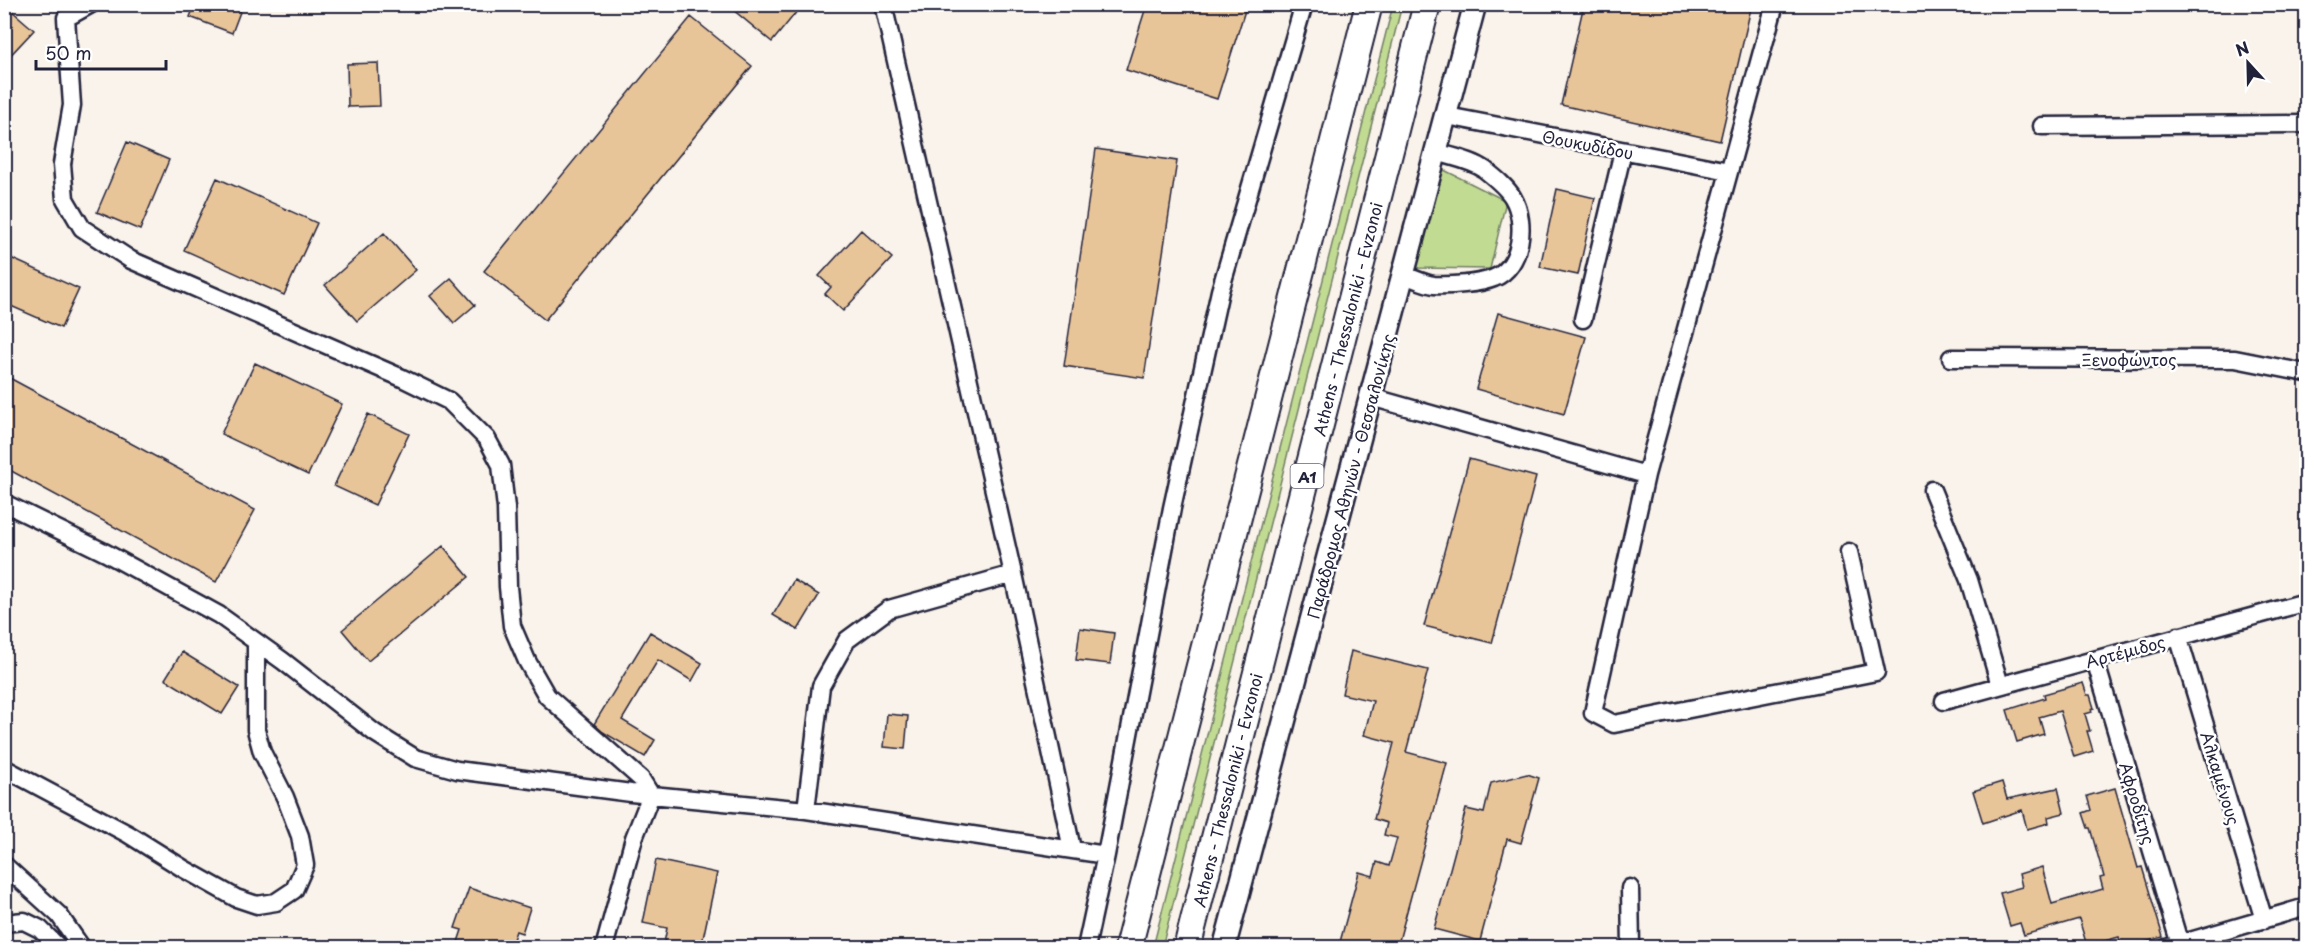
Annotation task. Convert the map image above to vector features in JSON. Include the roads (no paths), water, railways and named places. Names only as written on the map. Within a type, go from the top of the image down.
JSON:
[{"type":"highway","points":[[1128,948],[1368,4]]},
{"type":"highway","name":"Athens - Thessaloniki - Evzonoi","points":[[1186,948],[1427,4]]},
{"type":"main road","name":"Παράδρομος Αθηνών - Θεσσαλονίκης","points":[[1227,947],[1475,4]]},
{"type":"street","points":[[91,4],[62,11],[72,105],[62,164],[65,199],[82,228],[131,260],[400,377],[449,401],[487,439],[501,465],[512,626],[526,661],[547,696],[641,779],[651,795]]},
{"type":"street","points":[[883,4],[1013,574],[1072,849]]},
{"type":"street","points":[[1086,948],[1172,508],[1220,291],[1304,4]]},
{"type":"street","points":[[1775,4],[1646,475],[1593,713],[1614,724],[1876,672],[1849,552]]},
{"type":"street","name":"Θουκυδίδου","points":[[1447,116],[1729,171]]},
{"type":"street","points":[[2042,126],[2307,124]]},
{"type":"street","points":[[1583,319],[1623,150]]},
{"type":"street","points":[[1404,275],[1433,285],[1467,283],[1495,278],[1512,263],[1520,246],[1521,223],[1514,199],[1500,182],[1482,168],[1437,152]]},
{"type":"street","name":"Ξενοφώντος","points":[[1951,358],[2235,359],[2307,373]]},
{"type":"street","points":[[1371,397],[1646,475]]},
{"type":"street","points":[[1932,490],[1969,580],[2000,685]]},
{"type":"street","points":[[4,502],[106,553],[219,615],[375,734],[415,758],[457,770],[651,795],[806,810],[1106,855]]},
{"type":"street","points":[[806,810],[821,686],[848,640],[889,609],[1013,574]]},
{"type":"street","name":"Αρτέμιδος","points":[[1944,701],[2307,602]]},
{"type":"street","name":"Αλκαμένους","points":[[2178,636],[2264,920]]},
{"type":"street","points":[[4,768],[128,834],[236,898],[257,905],[276,902],[294,890],[305,865],[300,836],[285,797],[262,752],[256,730],[256,642]]},
{"type":"street","name":"Αφροδίτης","points":[[2095,660],[2175,946]]},
{"type":"street","points":[[604,948],[634,838],[651,795]]},
{"type":"street","points":[[4,865],[59,915],[82,948]]},
{"type":"street","points":[[1630,888],[1631,948]]},
{"type":"street","points":[[2175,946],[2307,907]]},
{"type":"street","points":[[4,923],[24,921],[40,929],[59,948]]}]
